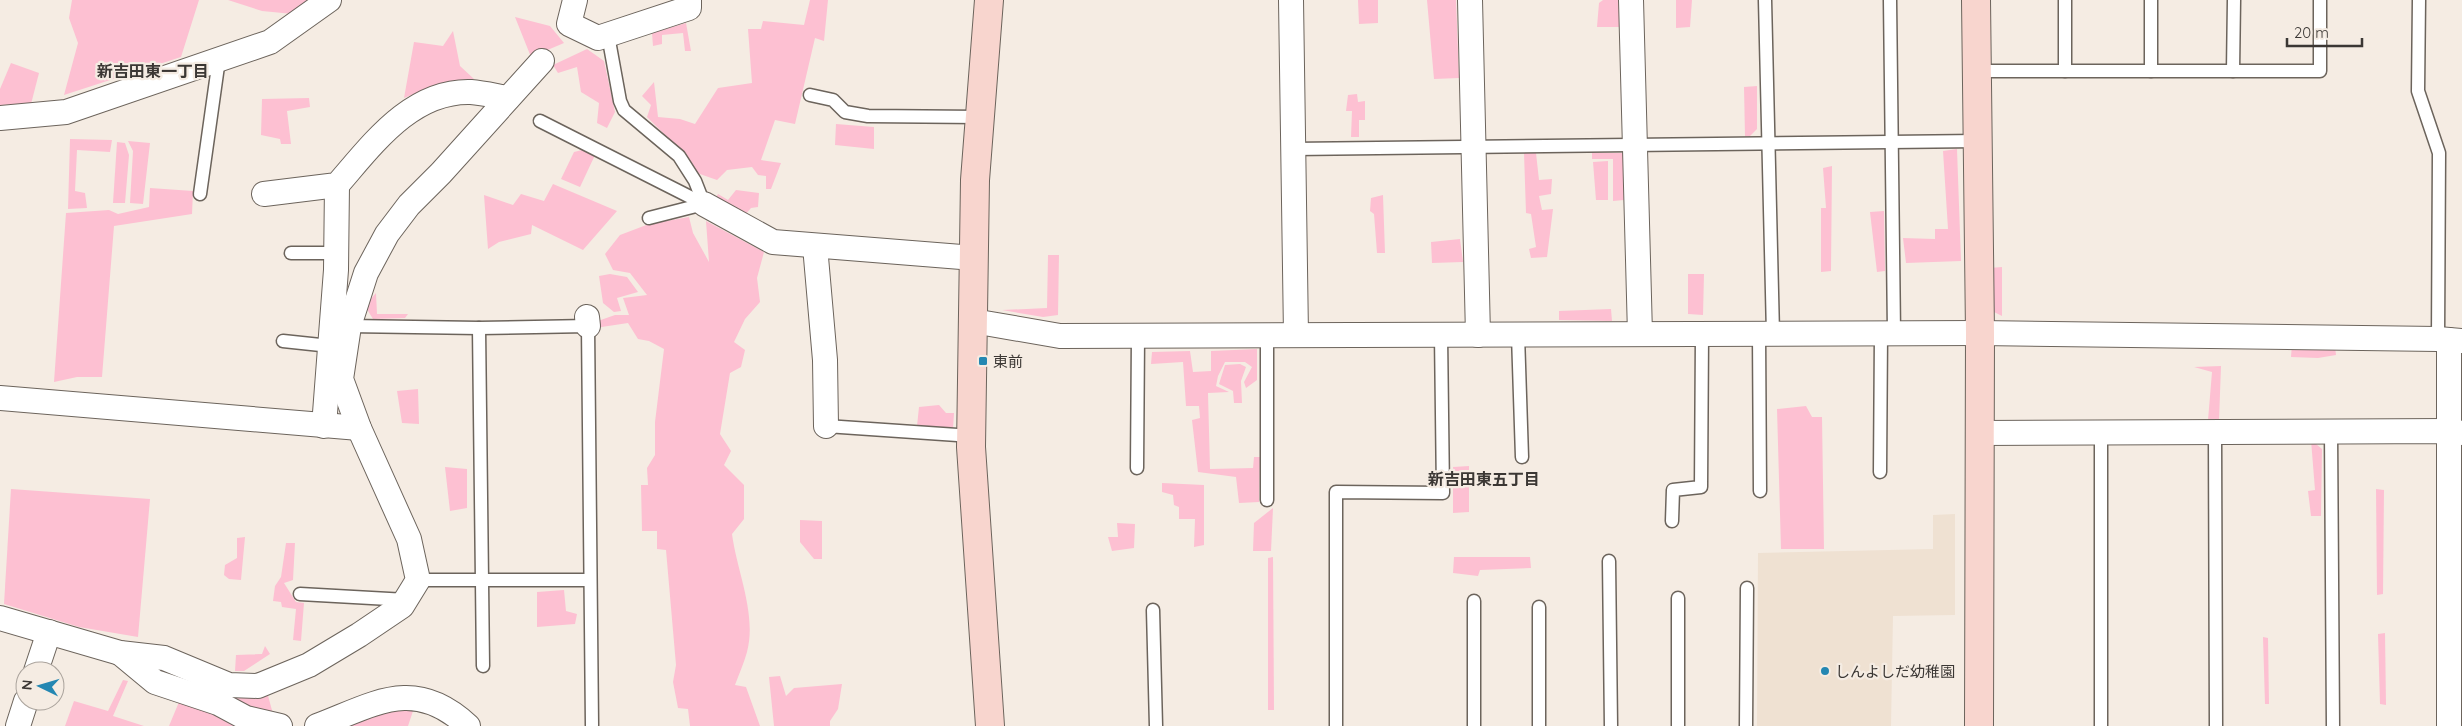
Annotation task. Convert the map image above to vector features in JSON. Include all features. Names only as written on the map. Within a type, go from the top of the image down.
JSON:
[{"type":"street","points":[[0,118],[66,112],[270,42],[329,0]]},
{"type":"street","points":[[575,0],[569,24],[598,39],[689,8],[689,0]]},
{"type":"street","points":[[989,0],[975,180],[972,436],[990,726]]},
{"type":"street","points":[[1291,0],[1296,335]]},
{"type":"street","points":[[1470,0],[1478,335]]},
{"type":"street","points":[[1631,0],[1640,334]]},
{"type":"street","points":[[1976,0],[1980,333],[1979,726]]},
{"type":"street","points":[[0,618],[120,653],[164,658],[229,685],[258,686],[317,660],[359,635],[413,590],[409,539],[359,428],[341,379],[349,326],[366,273],[387,234],[409,205],[442,174],[542,60]]},
{"type":"street","points":[[324,426],[336,253],[337,185],[380,136],[410,110],[440,96],[470,92],[508,98]]},
{"type":"street","points":[[264,194],[337,185]]},
{"type":"street","points":[[704,204],[773,242],[974,258]]},
{"type":"street","points":[[815,246],[825,360],[826,426]]},
{"type":"street","points":[[973,321],[1060,336],[1980,333],[2450,340],[2456,432],[2448,581],[2450,726]]},
{"type":"street","points":[[0,398],[359,428]]},
{"type":"street","points":[[1979,432],[2456,432]]},
{"type":"street","points":[[39,661],[49,632]]},
{"type":"street","points":[[120,653],[155,682],[218,703],[246,718],[280,726]]},
{"type":"street","points":[[317,726],[386,700],[403,698],[420,698],[477,724]]},
{"type":"street","points":[[18,726],[23,711]]},
{"type":"lane","points":[[1760,490],[1766,334],[1769,144],[1765,0]]},
{"type":"lane","points":[[1880,472],[1888,333],[1892,142],[1890,0]]},
{"type":"lane","points":[[2064,0],[2065,71]]},
{"type":"lane","points":[[2151,0],[2151,71]]},
{"type":"lane","points":[[2233,71],[2234,0]]},
{"type":"lane","points":[[1976,71],[2320,71],[2320,0]]},
{"type":"lane","points":[[2420,0],[2418,90],[2439,153],[2450,340]]},
{"type":"lane","points":[[598,39],[624,110],[679,156],[695,181],[704,204]]},
{"type":"lane","points":[[200,194],[220,59]]},
{"type":"lane","points":[[810,95],[834,100],[845,112],[868,116],[980,117]]},
{"type":"lane","points":[[540,121],[704,204]]},
{"type":"lane","points":[[1293,149],[1978,141]]},
{"type":"lane","points":[[649,218],[704,204]]},
{"type":"lane","points":[[291,252],[336,253]]},
{"type":"lane","points":[[349,326],[479,328],[588,321],[589,580],[592,725]]},
{"type":"lane","points":[[479,328],[483,666]]},
{"type":"lane","points":[[1518,334],[1522,457]]},
{"type":"lane","points":[[1672,521],[1672,490],[1701,487],[1702,334]]},
{"type":"lane","points":[[1267,335],[1267,500]]},
{"type":"lane","points":[[1336,726],[1336,492],[1443,493],[1441,335]]},
{"type":"lane","points":[[1137,468],[1138,336]]},
{"type":"lane","points":[[283,341],[330,346]]},
{"type":"lane","points":[[826,426],[972,436]]},
{"type":"lane","points":[[2331,431],[2333,726]]},
{"type":"lane","points":[[2100,432],[2101,726]]},
{"type":"lane","points":[[2215,432],[2216,726]]},
{"type":"lane","points":[[1609,561],[1611,726]]},
{"type":"lane","points":[[300,594],[413,590],[482,581],[589,580]]},
{"type":"lane","points":[[1746,726],[1747,588]]},
{"type":"lane","points":[[1678,598],[1678,726]]},
{"type":"lane","points":[[1474,601],[1474,726]]},
{"type":"lane","points":[[1539,607],[1539,726]]},
{"type":"lane","points":[[1153,610],[1156,726]]},
{"type":"shaded area","points":[[72,0],[199,0],[181,57],[64,95],[78,43],[69,18]]},
{"type":"shaded area","points":[[228,0],[308,0],[293,14],[262,11]]},
{"type":"shaded area","points":[[810,0],[828,0],[824,41],[815,38],[795,124],[775,120],[761,160],[781,163],[771,189],[766,189],[766,176],[758,175],[752,167],[727,170],[717,180],[697,173],[683,153],[647,117],[651,105],[642,96],[654,82],[658,117],[680,119],[695,124],[718,88],[752,83],[748,29],[761,29],[763,21],[804,25]]},
{"type":"shaded area","points":[[1358,0],[1378,0],[1378,23],[1359,24]]},
{"type":"shaded area","points":[[1427,0],[1456,0],[1459,78],[1434,79]]},
{"type":"shaded area","points":[[1603,0],[1620,0],[1620,27],[1597,27],[1599,3]]},
{"type":"shaded area","points":[[1676,0],[1692,0],[1690,27],[1676,28]]},
{"type":"shaded area","points":[[515,17],[550,26],[564,43],[531,57]]},
{"type":"shaded area","points":[[686,23],[691,51],[685,51],[683,33],[662,35],[662,44],[653,46],[652,33]]},
{"type":"shaded area","points":[[453,31],[460,66],[474,79],[431,87],[404,98],[414,42],[443,46]]},
{"type":"shaded area","points":[[587,49],[604,61],[615,112],[607,128],[597,123],[599,103],[581,92],[577,67],[558,73],[553,65]]},
{"type":"shaded area","points":[[11,63],[39,73],[31,104],[0,105],[0,89]]},
{"type":"shaded area","points":[[1757,86],[1757,129],[1750,136],[1745,136],[1744,87]]},
{"type":"shaded area","points":[[1357,94],[1358,102],[1365,101],[1365,120],[1359,120],[1359,137],[1351,137],[1352,111],[1346,111],[1348,95]]},
{"type":"shaded area","points":[[309,98],[310,107],[287,111],[291,144],[281,144],[280,139],[261,135],[262,99]]},
{"type":"shaded area","points":[[836,124],[874,127],[874,149],[835,145]]},
{"type":"shaded area","points":[[70,139],[112,140],[110,152],[77,150],[75,191],[85,193],[87,208],[68,209]]},
{"type":"shaded area","points":[[128,141],[150,143],[143,204],[130,203],[133,151]]},
{"type":"shaded area","points":[[117,142],[125,143],[129,155],[125,203],[113,203]]},
{"type":"shaded area","points":[[1957,149],[1961,261],[1906,263],[1903,238],[1935,239],[1935,229],[1948,229],[1943,151]]},
{"type":"shaded area","points":[[582,150],[595,155],[580,187],[561,179],[574,152]]},
{"type":"shaded area","points":[[1524,153],[1536,153],[1539,180],[1552,179],[1551,194],[1539,196],[1542,210],[1553,209],[1547,257],[1531,258],[1529,249],[1536,247],[1531,214],[1526,213]]},
{"type":"shaded area","points":[[1592,153],[1623,153],[1624,200],[1613,201],[1613,159],[1592,159]]},
{"type":"shaded area","points":[[1608,161],[1608,200],[1596,200],[1593,162]]},
{"type":"shaded area","points":[[1832,166],[1831,271],[1821,272],[1821,208],[1826,208],[1823,168]]},
{"type":"shaded area","points":[[553,184],[617,211],[583,250],[532,225],[531,234],[499,242],[488,249],[484,195],[513,205],[521,194],[544,201]]},
{"type":"shaded area","points":[[150,188],[193,191],[192,214],[114,226],[102,377],[77,377],[54,382],[66,213],[109,210],[118,214],[149,207]]},
{"type":"shaded area","points":[[736,190],[759,193],[758,207],[751,208],[744,216],[713,204],[718,194],[728,200]]},
{"type":"shaded area","points":[[1383,195],[1385,253],[1377,253],[1374,214],[1370,211],[1371,198]]},
{"type":"shaded area","points":[[1884,211],[1885,271],[1877,272],[1870,212]]},
{"type":"shaded area","points":[[689,217],[693,233],[709,262],[706,221],[764,252],[757,278],[760,302],[745,319],[734,342],[745,350],[741,367],[730,373],[720,434],[731,451],[724,465],[744,485],[744,519],[732,534],[750,623],[747,652],[735,685],[746,687],[760,726],[690,726],[688,709],[678,708],[673,682],[676,665],[666,550],[657,549],[657,531],[642,531],[641,485],[648,485],[647,468],[655,455],[655,422],[664,349],[649,341],[638,339],[628,323],[595,328],[595,322],[615,315],[629,315],[623,298],[647,295],[630,273],[613,270],[605,254],[620,235],[649,224]]},
{"type":"shaded area","points":[[1460,239],[1463,262],[1432,263],[1431,242]]},
{"type":"shaded area","points":[[1048,255],[1059,255],[1058,315],[1043,317],[1002,310],[1047,308]]},
{"type":"shaded area","points":[[2002,267],[2002,316],[1990,310],[1989,268]]},
{"type":"shaded area","points":[[610,274],[627,277],[638,292],[617,298],[621,311],[614,312],[603,303],[599,276]]},
{"type":"shaded area","points":[[1688,274],[1704,274],[1703,315],[1688,314]]},
{"type":"shaded area","points":[[376,293],[377,314],[408,314],[405,318],[373,319],[365,306]]},
{"type":"shaded area","points":[[1611,309],[1612,321],[1559,320],[1559,311]]},
{"type":"shaded area","points":[[2292,344],[2335,347],[2336,355],[2318,358],[2291,357]]},
{"type":"shaded area","points":[[1257,349],[1257,380],[1246,388],[1244,382],[1252,367],[1245,362],[1225,362],[1218,376],[1216,386],[1229,392],[1208,393],[1210,469],[1253,468],[1254,457],[1260,457],[1259,502],[1239,503],[1236,477],[1198,472],[1192,420],[1200,418],[1199,406],[1186,406],[1183,362],[1151,364],[1152,352],[1190,351],[1193,372],[1211,371],[1211,351]]},
{"type":"shaded area","points":[[1240,364],[1246,367],[1241,381],[1242,403],[1234,403],[1233,391],[1219,384],[1225,365]]},
{"type":"shaded area","points":[[2221,366],[2219,421],[2208,420],[2212,372],[2194,367]]},
{"type":"shaded area","points":[[418,389],[419,424],[402,423],[397,391]]},
{"type":"shaded area","points":[[939,405],[946,413],[954,413],[953,429],[917,426],[919,407]]},
{"type":"shaded area","points":[[1806,406],[1812,417],[1822,417],[1824,549],[1781,549],[1777,409]]},
{"type":"shaded area","points":[[2311,440],[2322,449],[2321,516],[2311,516],[2308,491],[2315,490]]},
{"type":"shaded area","points":[[1469,466],[1469,512],[1453,513],[1453,467]]},
{"type":"shaded area","points":[[445,467],[467,469],[467,508],[450,511]]},
{"type":"shaded area","points":[[1162,483],[1204,485],[1204,545],[1194,547],[1195,519],[1179,519],[1179,507],[1174,505],[1173,495],[1162,492]]},
{"type":"shaded area","points":[[11,489],[150,499],[138,637],[79,627],[4,604]]},
{"type":"shaded area","points":[[2376,489],[2384,490],[2383,594],[2377,595]]},
{"type":"shaded area","points":[[1273,508],[1271,551],[1253,551],[1254,523]]},
{"type":"shaded area","name":"しんよしだ幼稚園","points":[[1955,514],[1955,615],[1893,616],[1891,726],[1757,726],[1758,553],[1933,549],[1933,515]]},
{"type":"shaded area","points":[[800,520],[822,521],[822,559],[814,559],[800,542]]},
{"type":"shaded area","points":[[1117,523],[1135,524],[1134,548],[1112,551],[1108,537],[1118,537]]},
{"type":"shaded area","points":[[245,537],[241,580],[229,579],[224,575],[225,565],[237,558],[237,538]]},
{"type":"shaded area","points":[[286,543],[295,543],[293,580],[284,583],[296,602],[304,603],[301,641],[293,640],[296,609],[282,607],[281,602],[273,601],[275,586],[281,577]]},
{"type":"shaded area","points":[[1273,557],[1274,710],[1268,710],[1268,558]]},
{"type":"shaded area","points":[[1454,557],[1530,557],[1531,568],[1480,570],[1478,576],[1453,573]]},
{"type":"shaded area","points":[[564,590],[566,611],[577,614],[575,624],[537,627],[537,592]]},
{"type":"shaded area","points":[[2385,633],[2386,705],[2380,704],[2378,634]]},
{"type":"shaded area","points":[[2263,637],[2268,638],[2269,704],[2265,704]]},
{"type":"shaded area","points":[[265,646],[270,654],[244,671],[235,671],[236,655],[262,654]]},
{"type":"shaded area","points":[[780,676],[786,696],[794,688],[842,684],[838,709],[830,721],[830,726],[774,726],[769,677]]},
{"type":"shaded area","points":[[123,680],[128,681],[113,716],[144,726],[65,726],[74,701],[108,711]]},
{"type":"shaded area","points":[[239,692],[267,692],[273,714],[227,702]]},
{"type":"shaded area","points":[[179,702],[249,726],[169,726]]},
{"type":"shaded area","points":[[405,705],[414,708],[408,726],[340,726]]},
{"type":"place","name":"東前","points":[[983,361]]},
{"type":"place","name":"しんよしだ幼稚園","points":[[1825,671]]},
{"type":"district","name":"新吉田東一丁目","points":[[153,71]]},
{"type":"district","name":"新吉田東五丁目","points":[[1484,479]]}]
